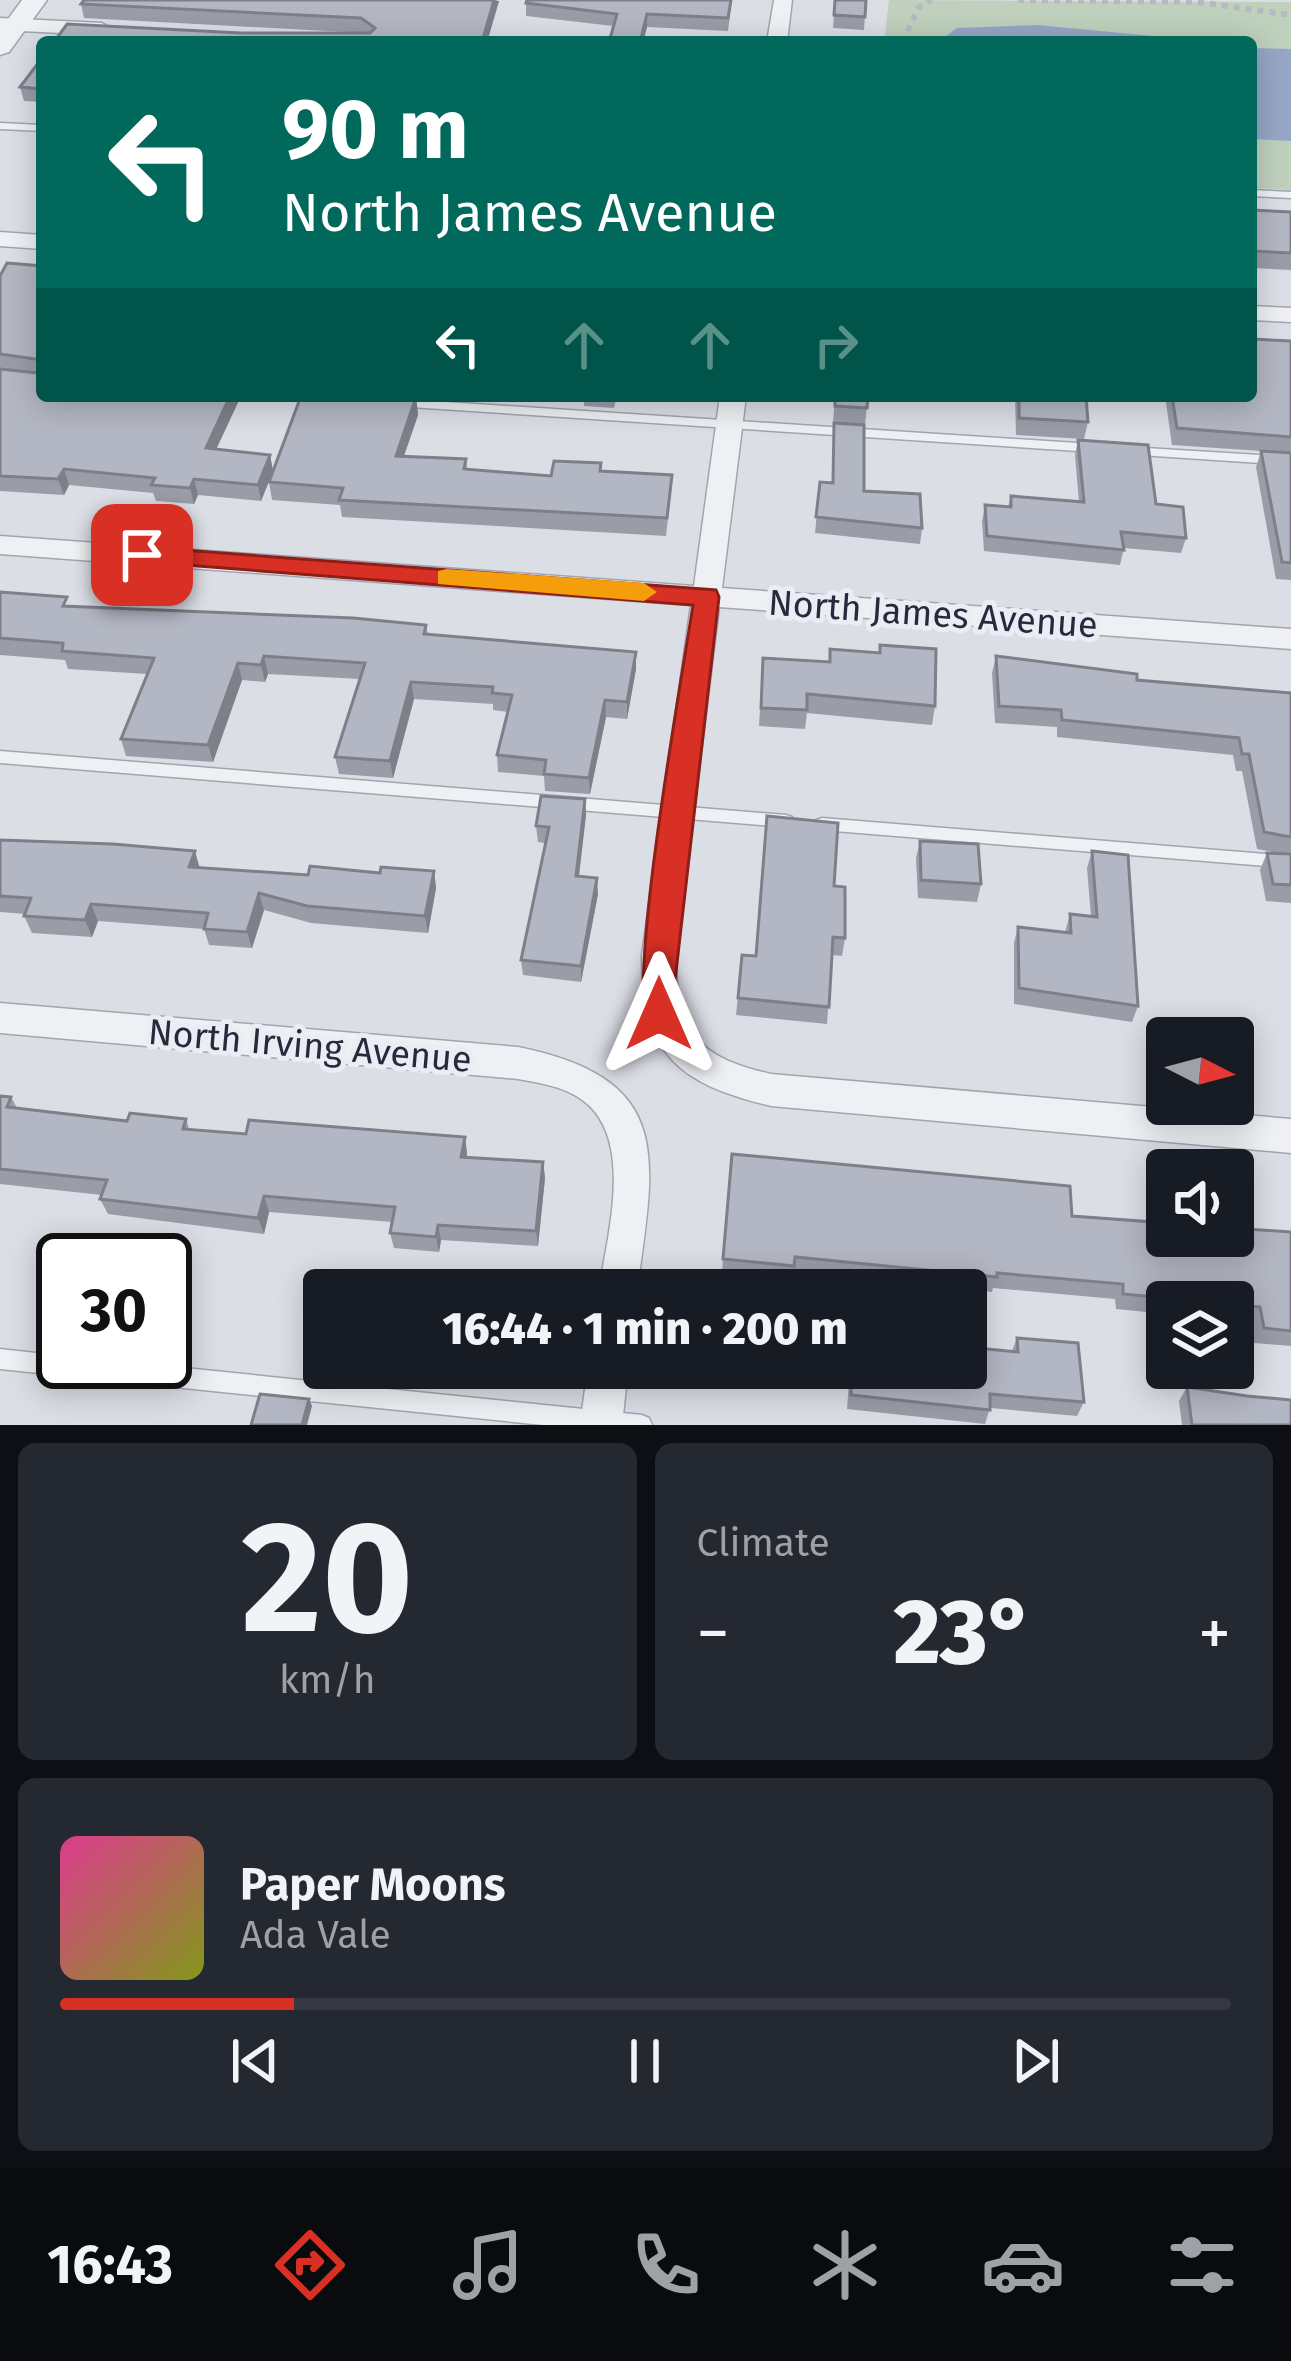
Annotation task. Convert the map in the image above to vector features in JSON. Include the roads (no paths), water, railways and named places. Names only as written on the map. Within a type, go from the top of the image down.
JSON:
[{"type":"street","points":[[0,47],[8,24],[35,0]]},
{"type":"street","points":[[778,36],[783,0]]},
{"type":"street","points":[[8,24],[123,30]]},
{"type":"street","points":[[0,239],[36,242]]},
{"type":"street","points":[[1257,313],[1291,315]]},
{"type":"street","points":[[731,410],[657,990],[659,1014],[681,1050],[713,1074],[771,1090],[1291,1136]]},
{"type":"street","name":"North James Avenue","points":[[0,545],[1291,639]]},
{"type":"street","name":"North Irving Avenue","points":[[0,1018],[555,1067],[581,1076],[610,1097],[631,1143],[620,1269]]},
{"type":"street","points":[[610,1389],[614,1424]]},
{"type":"lane","points":[[0,126],[36,128]]},
{"type":"lane","points":[[1257,193],[1291,195]]},
{"type":"lane","points":[[388,402],[731,410],[1291,461]]},
{"type":"lane","points":[[0,757],[1291,862]]},
{"type":"lane","points":[[0,1359],[614,1424]]},
{"type":"water","points":[[1037,25],[1153,36],[946,36],[957,28]]},
{"type":"water","points":[[1257,48],[1291,49],[1291,141],[1257,139]]}]
